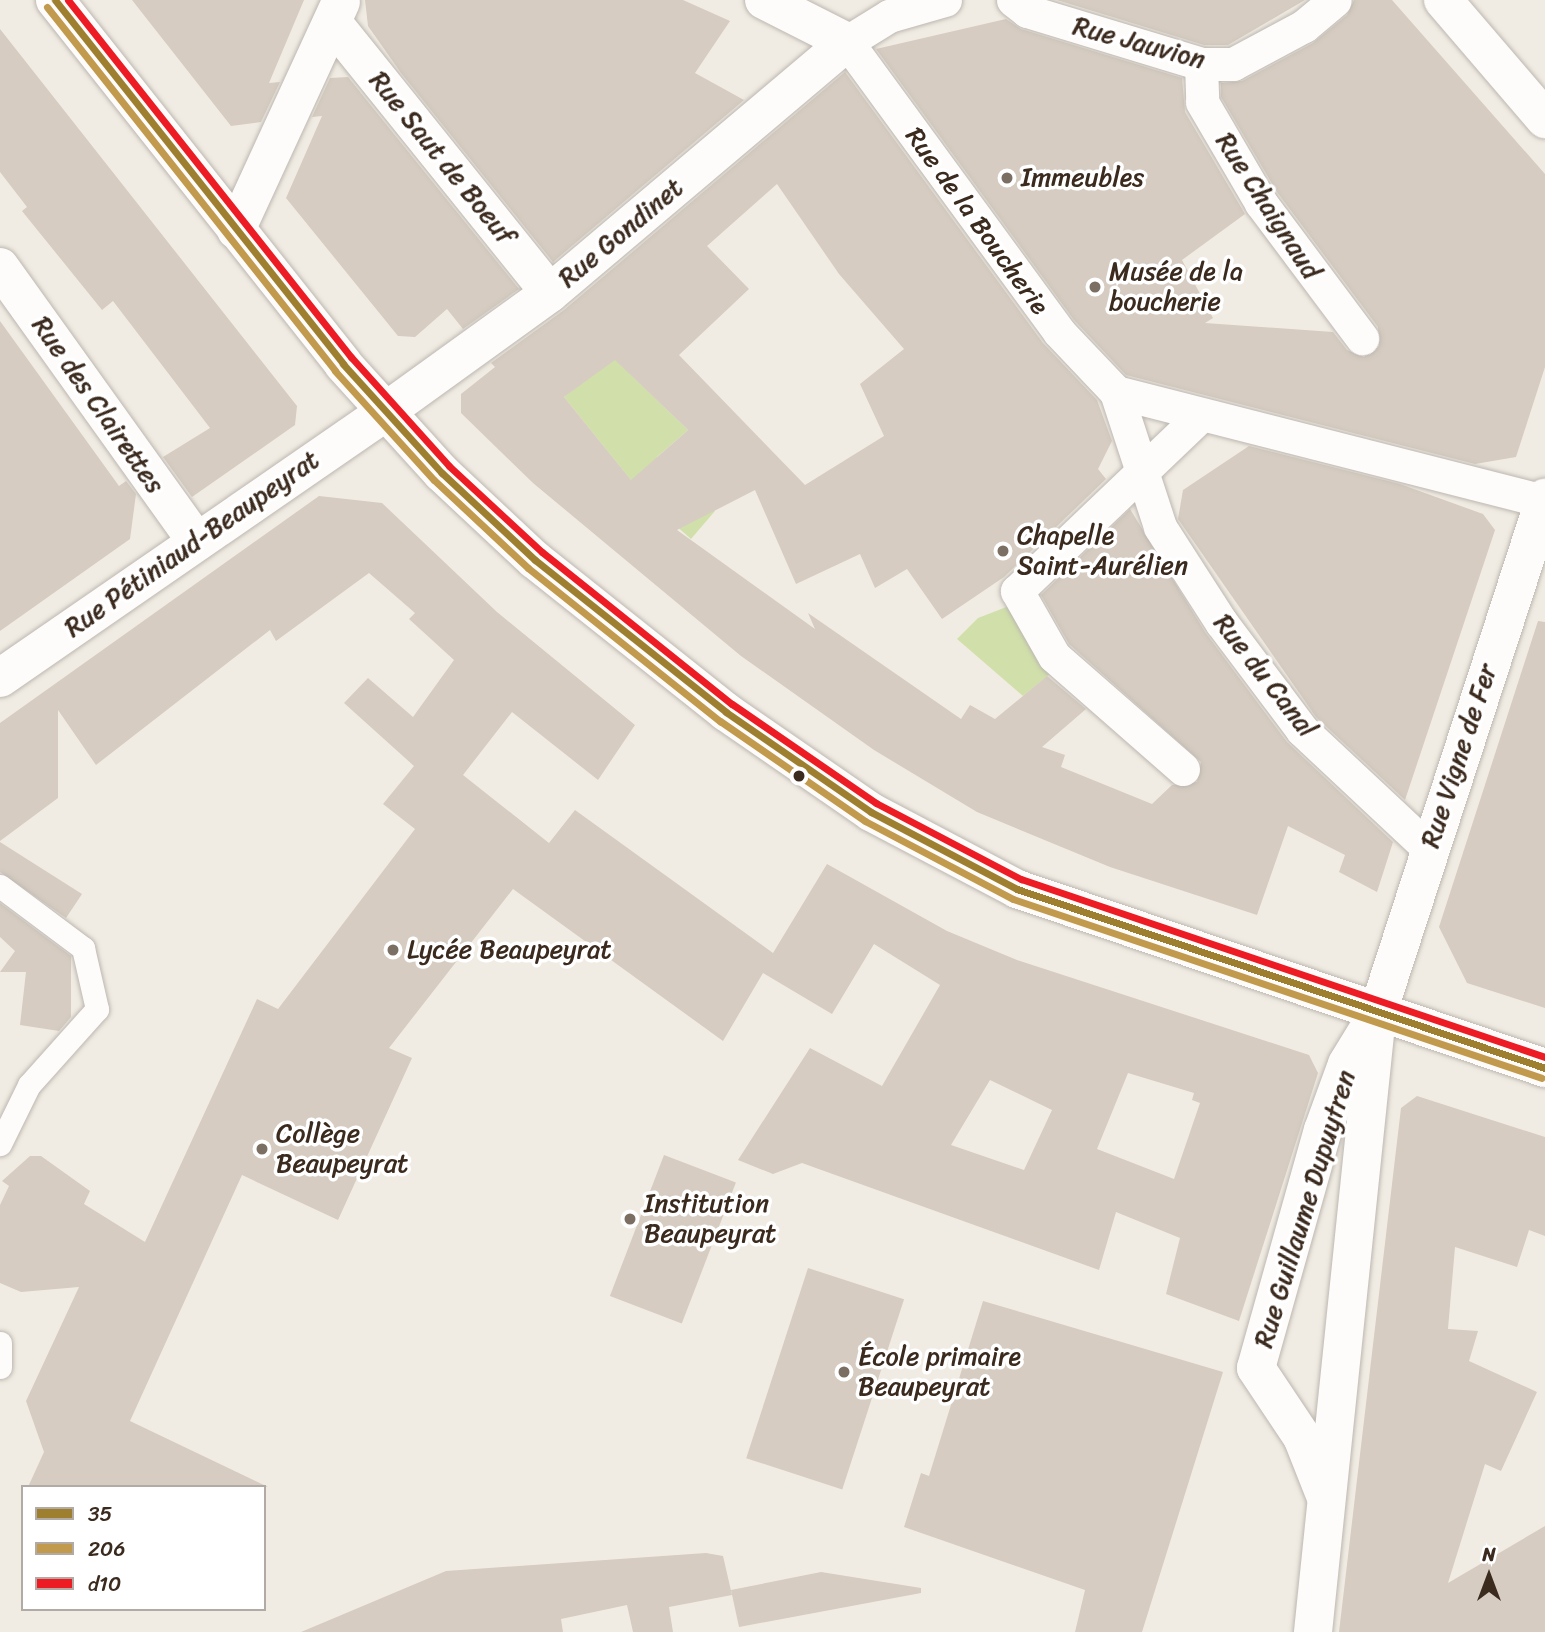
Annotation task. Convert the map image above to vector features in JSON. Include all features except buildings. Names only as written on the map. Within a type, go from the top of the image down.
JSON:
[{"type":"street","points":[[55,0],[236,230],[385,412],[535,560],[726,712],[871,812],[1017,889],[1377,1016],[1545,1068]]},
{"type":"street","points":[[785,4],[847,42],[889,16],[945,0]]},
{"type":"street","name":"Rue Jauvion","points":[[1013,0],[1027,11],[1200,64],[1233,64],[1304,26],[1335,0]]},
{"type":"street","points":[[1443,0],[1545,119]]},
{"type":"street","points":[[236,230],[338,11]]},
{"type":"street","name":"Rue Saut de Boeuf","points":[[338,11],[550,293]]},
{"type":"street","name":"Rue Gondinet","points":[[385,412],[550,293],[847,42]]},
{"type":"street","name":"Rue de la Boucherie","points":[[847,42],[1059,332],[1116,392]]},
{"type":"street","name":"Rue Chaignaud","points":[[1200,64],[1202,102],[1261,203],[1362,338]]},
{"type":"street","name":"Rue des Clairettes","points":[[0,267],[197,542]]},
{"type":"street","points":[[1116,392],[1200,416],[1544,499]]},
{"type":"street","name":"Rue du Canal","points":[[1116,392],[1145,472],[1160,527],[1302,730],[1429,849]]},
{"type":"street","name":"Rue Pétiniaud-Beaupeyrat","points":[[0,678],[385,412]]},
{"type":"street","points":[[1183,769],[1054,656],[1017,591],[1145,472],[1200,416]]},
{"type":"street","name":"Rue Vigne de Fer","points":[[1377,1016],[1544,499]]},
{"type":"street","name":"Rue Guillaume Dupuytren","points":[[1327,1502],[1302,1437],[1256,1368],[1323,1130],[1347,1065],[1377,1016]]},
{"type":"street","name":"Rue Guillaume Dupuytren","points":[[1313,1632],[1377,1016]]},
{"type":"lane","points":[[0,886],[83,948],[97,1009],[29,1085],[0,1144]]},
{"type":"lane","points":[[0,1343],[0,1367]]},
{"type":"green space","points":[[635,340],[629,373],[688,430],[657,457],[715,511],[691,539],[647,500],[564,397]]},
{"type":"green space","points":[[1009,606],[1051,673],[1023,696],[957,639],[978,618]]},
{"type":"transit line","name":"35","points":[[55,0],[343,364],[442,473],[535,560],[726,712],[871,812],[1017,889],[1545,1068]]},
{"type":"transit line","name":"d10","points":[[68,0],[351,357],[449,466],[542,552],[732,704],[876,803],[1021,879],[1545,1057]]},
{"type":"transit line","name":"206","points":[[47,7],[335,371],[434,480],[528,568],[720,721],[865,821],[1013,899],[1542,1078]]},
{"type":"place","name":"Immeubles","points":[[1007,178]]},
{"type":"place","name":"Musée de la boucherie","points":[[1095,287]]},
{"type":"place","name":"Chapelle Saint-Aurélien","points":[[1003,551]]},
{"type":"place","name":"Lycée Beaupeyrat","points":[[393,950]]},
{"type":"place","name":"Collège Beaupeyrat","points":[[262,1149]]},
{"type":"place","name":"Institution Beaupeyrat","points":[[630,1219]]},
{"type":"place","name":"École primaire Beaupeyrat","points":[[844,1372]]}]
